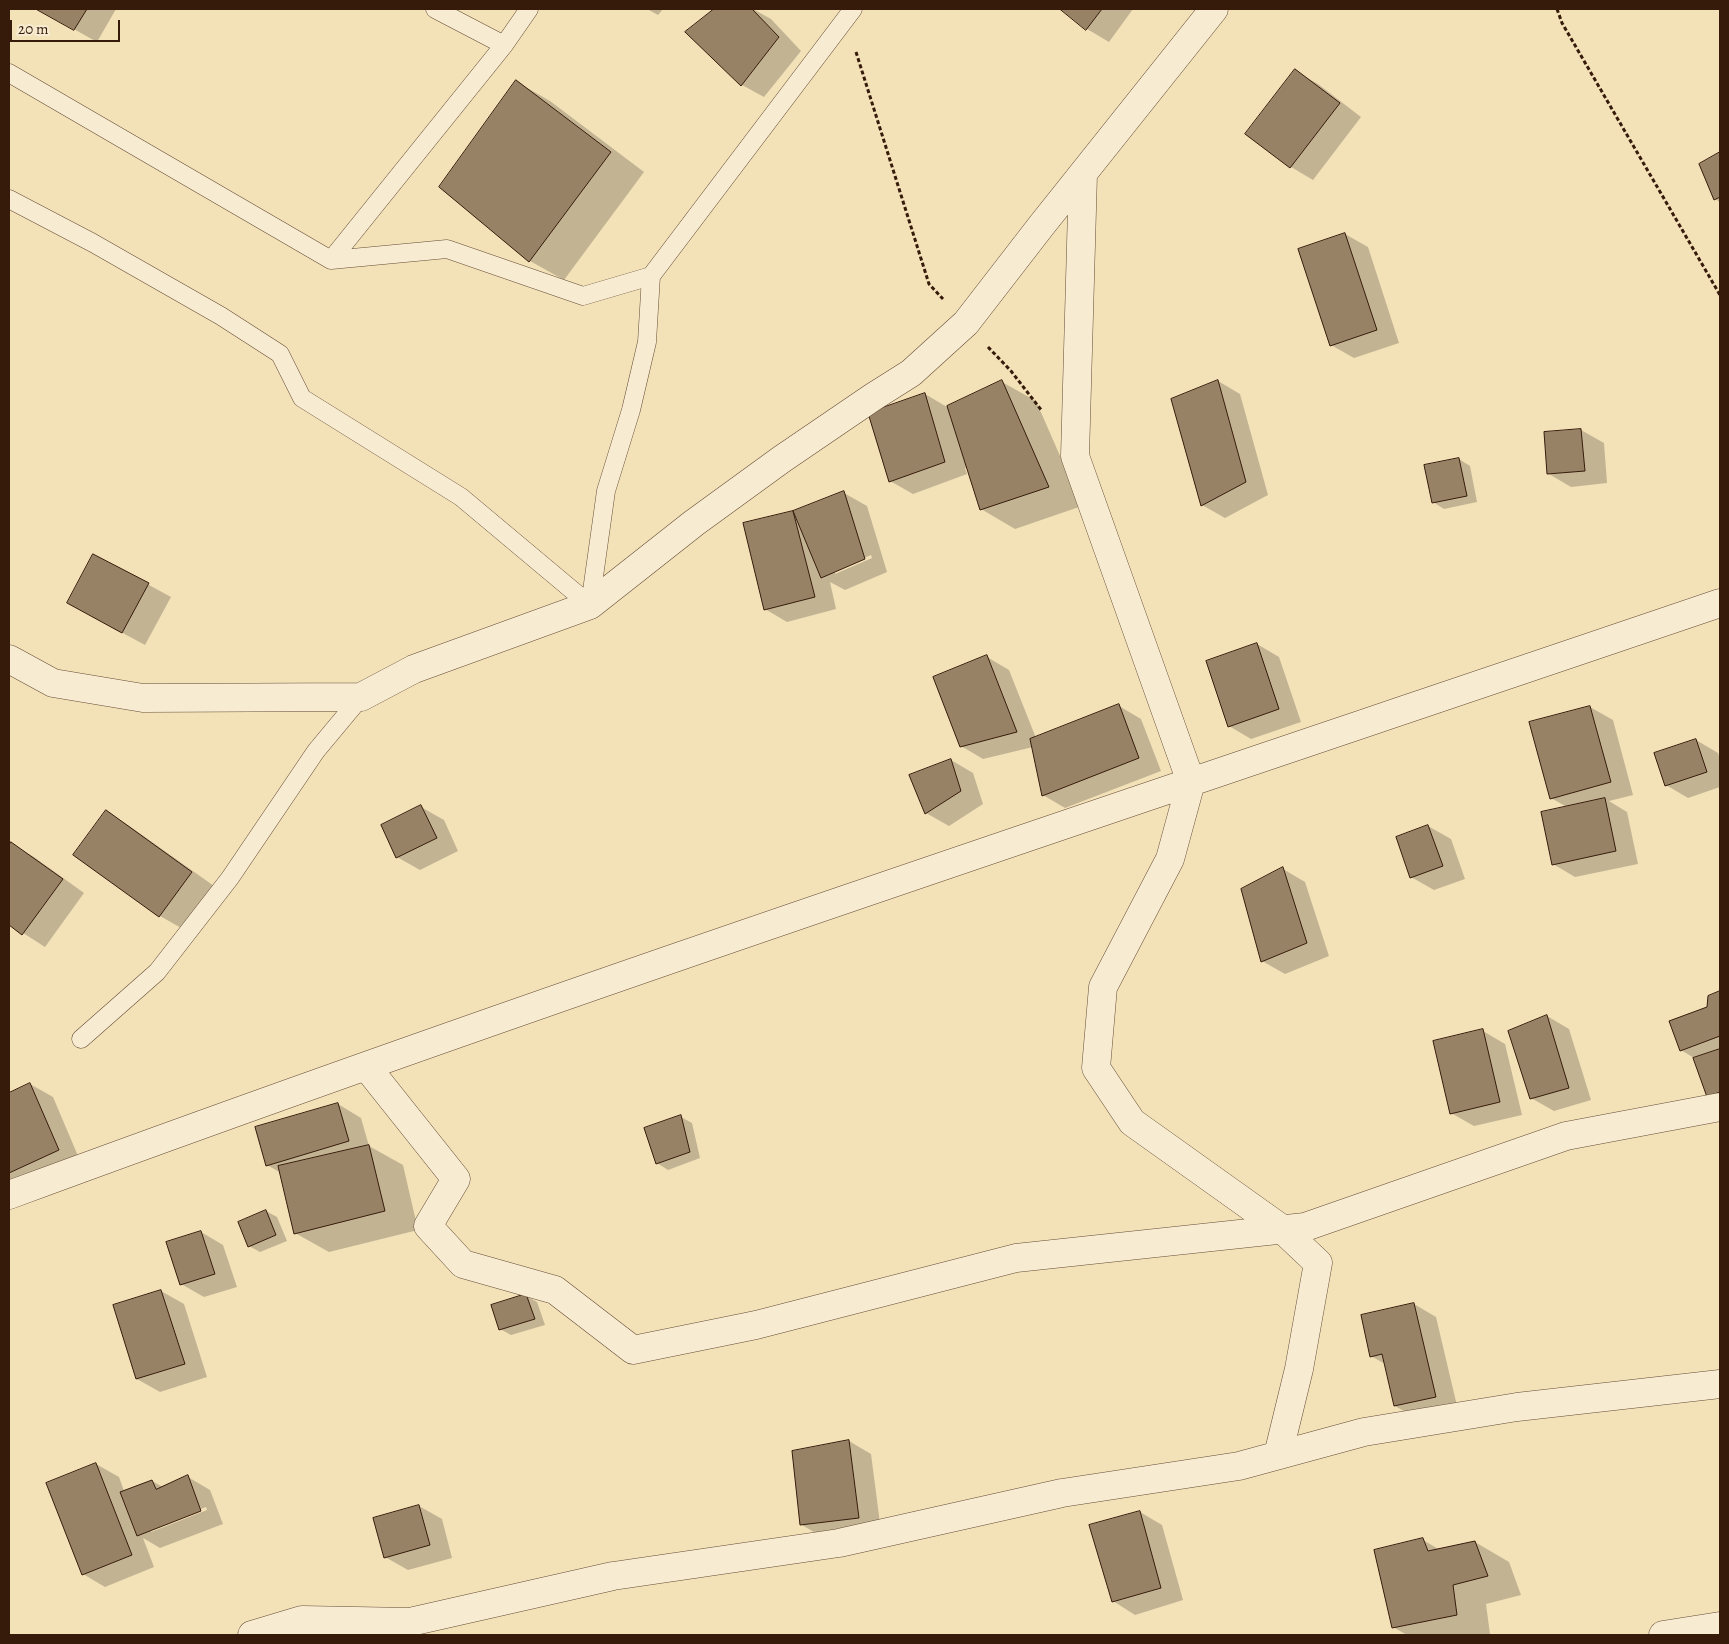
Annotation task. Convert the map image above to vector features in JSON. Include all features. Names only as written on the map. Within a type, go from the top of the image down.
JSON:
[{"type":"street","points":[[9,659],[53,683],[143,698],[361,697],[414,669],[590,605],[694,523],[782,458],[911,373],[966,323],[1214,9]]},
{"type":"street","points":[[1083,174],[1076,456],[1191,782],[1170,859],[1103,986],[1096,1068],[1132,1122],[1282,1229],[1318,1263],[1299,1369],[1278,1455]]},
{"type":"street","points":[[9,1195],[234,1112],[861,894],[1720,603]]},
{"type":"street","points":[[366,1066],[456,1179],[428,1226],[463,1264],[555,1290],[633,1350],[756,1325],[1016,1258],[1305,1227],[1566,1136],[1720,1107]]},
{"type":"street","points":[[252,1635],[302,1620],[410,1622],[613,1576],[839,1543],[1062,1493],[1239,1466],[1364,1432],[1508,1409],[1720,1384]]},
{"type":"street","points":[[1663,1635],[1720,1626]]},
{"type":"lane","points":[[435,9],[504,45]]},
{"type":"lane","points":[[331,260],[504,45],[529,9]]},
{"type":"lane","points":[[590,605],[606,491],[630,410],[647,342],[651,276],[849,14]]},
{"type":"lane","points":[[9,73],[331,260],[448,249],[583,296],[651,276]]},
{"type":"lane","points":[[9,199],[93,243],[213,311],[280,354],[302,398],[461,497],[590,605]]},
{"type":"lane","points":[[81,1039],[157,972],[230,878],[316,751],[361,697]]},
{"type":"path","points":[[1557,9],[1562,23],[1720,295]]},
{"type":"path","points":[[849,14],[929,284],[1011,371],[1076,456]]},
{"type":"building","points":[[36,9],[87,9],[74,30]]},
{"type":"building","points":[[714,9],[752,9],[779,37],[741,86],[685,32]]},
{"type":"building","points":[[1060,9],[1102,9],[1086,30]]},
{"type":"building","points":[[1295,69],[1340,103],[1290,168],[1245,134]]},
{"type":"building","points":[[516,80],[611,152],[529,262],[439,187]]},
{"type":"building","points":[[1720,152],[1720,197],[1714,200],[1699,164]]},
{"type":"building","points":[[1345,233],[1377,330],[1330,346],[1298,249]]},
{"type":"building","points":[[1002,380],[1049,487],[980,510],[947,406]]},
{"type":"building","points":[[1218,380],[1246,482],[1201,506],[1171,399]]},
{"type":"building","points":[[925,393],[945,462],[889,482],[868,413]]},
{"type":"building","points":[[1581,429],[1585,471],[1547,474],[1544,432]]},
{"type":"building","points":[[1459,458],[1467,496],[1432,503],[1424,465]]},
{"type":"building","points":[[844,491],[865,559],[821,578],[793,511]]},
{"type":"building","points":[[793,511],[815,597],[764,610],[743,523]]},
{"type":"building","points":[[93,554],[149,583],[122,633],[67,603]]},
{"type":"building","points":[[1257,643],[1279,709],[1228,727],[1206,661]]},
{"type":"building","points":[[987,655],[1017,732],[960,747],[933,677]]},
{"type":"building","points":[[1119,704],[1139,758],[1042,796],[1030,739]]},
{"type":"building","points":[[1590,706],[1611,782],[1550,799],[1529,722]]},
{"type":"building","points":[[1696,739],[1707,772],[1665,786],[1654,753]]},
{"type":"building","points":[[951,759],[961,791],[925,814],[909,775]]},
{"type":"building","points":[[1605,798],[1616,851],[1552,865],[1541,812]]},
{"type":"building","points":[[421,805],[437,838],[396,858],[381,825]]},
{"type":"building","points":[[106,810],[192,872],[159,917],[73,855]]},
{"type":"building","points":[[1428,825],[1443,866],[1410,878],[1396,837]]},
{"type":"building","points":[[11,842],[63,879],[22,935],[9,925],[9,846]]},
{"type":"building","points":[[1283,867],[1307,943],[1261,962],[1241,889]]},
{"type":"building","points":[[1720,991],[1720,1036],[1680,1051],[1669,1021],[1707,1007],[1708,996]]},
{"type":"building","points":[[1547,1015],[1569,1088],[1530,1099],[1508,1031]]},
{"type":"building","points":[[1483,1029],[1500,1102],[1450,1114],[1433,1041]]},
{"type":"building","points":[[1720,1049],[1720,1092],[1707,1097],[1693,1058]]},
{"type":"building","points":[[30,1083],[59,1150],[9,1173],[9,1093]]},
{"type":"building","points":[[338,1103],[349,1141],[266,1166],[255,1127]]},
{"type":"building","points":[[681,1115],[690,1152],[656,1164],[644,1128]]},
{"type":"building","points":[[369,1145],[385,1211],[294,1234],[278,1166]]},
{"type":"building","points":[[266,1210],[276,1235],[248,1247],[238,1222]]},
{"type":"building","points":[[201,1231],[215,1274],[180,1285],[166,1242]]},
{"type":"building","points":[[161,1290],[185,1364],[136,1379],[113,1305]]},
{"type":"building","points":[[526,1294],[535,1319],[499,1330],[491,1305]]},
{"type":"building","points":[[1414,1303],[1436,1397],[1394,1406],[1382,1354],[1370,1357],[1361,1315]]},
{"type":"building","points":[[849,1440],[859,1518],[800,1525],[792,1451]]},
{"type":"building","points":[[96,1463],[132,1555],[82,1575],[46,1483]]},
{"type":"building","points":[[188,1475],[201,1511],[137,1536],[120,1492],[152,1480],[156,1489]]},
{"type":"building","points":[[419,1505],[430,1545],[384,1558],[373,1518]]},
{"type":"building","points":[[1140,1511],[1161,1588],[1112,1602],[1089,1525]]},
{"type":"building","points":[[1423,1538],[1428,1551],[1475,1541],[1488,1576],[1453,1585],[1457,1615],[1392,1628],[1374,1550]]}]
